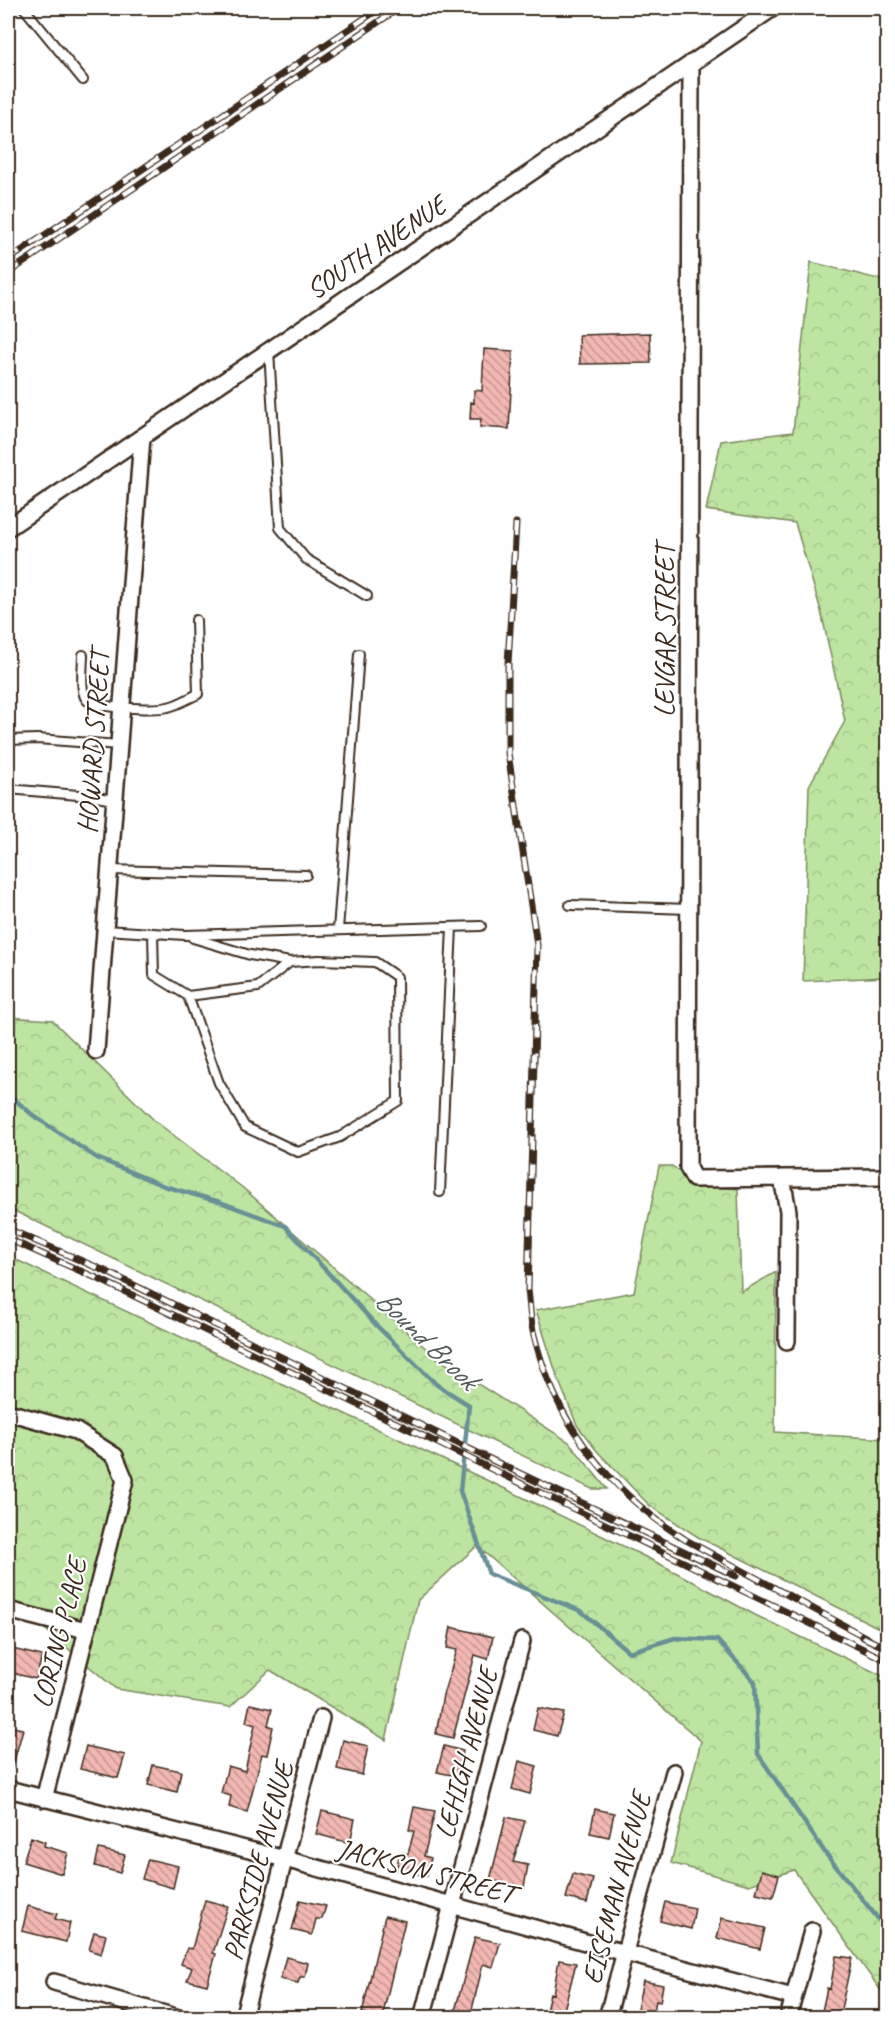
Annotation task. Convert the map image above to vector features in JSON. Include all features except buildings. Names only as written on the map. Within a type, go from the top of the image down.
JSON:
[{"type":"street","name":"SOUTH AVENUE","points":[[8,528],[772,8]]},
{"type":"street","name":"LEVGAR STREET","points":[[691,63],[688,1168],[694,1179],[782,1178]]},
{"type":"street","name":"HOWARD STREET","points":[[96,1051],[142,437]]},
{"type":"street","points":[[787,1341],[788,1211],[782,1178],[888,1177]]},
{"type":"street","name":"LORING PLACE","points":[[8,1412],[76,1431],[116,1456],[125,1480],[44,1799]]},
{"type":"street","points":[[8,1610],[86,1630]]},
{"type":"street","name":"LEHIGH AVENUE","points":[[423,2018],[522,1641]]},
{"type":"street","name":"PARKSIDE AVENUE","points":[[243,2018],[321,1718]]},
{"type":"street","name":"EISEMAN AVENUE","points":[[607,2018],[674,1773]]},
{"type":"street","name":"JACKSON STREET","points":[[8,1789],[285,1859],[793,1998]]},
{"type":"street","points":[[788,2018],[812,1931]]},
{"type":"street","points":[[54,1982],[179,2018]]},
{"type":"lane","points":[[24,8],[83,80]]},
{"type":"lane","points":[[269,350],[280,528],[306,559],[367,596]]},
{"type":"lane","points":[[83,655],[83,693],[87,701],[122,708],[168,708],[198,694],[196,620]]},
{"type":"lane","points":[[338,930],[360,654]]},
{"type":"lane","points":[[8,740],[119,745]]},
{"type":"lane","points":[[8,789],[115,800]]},
{"type":"lane","points":[[109,870],[306,875]]},
{"type":"lane","points":[[570,905],[689,909]]},
{"type":"lane","points":[[105,930],[185,936],[481,926]]},
{"type":"lane","points":[[440,1192],[452,927]]},
{"type":"lane","points":[[153,933],[154,975],[188,996],[219,1083],[245,1127],[298,1152],[340,1137],[398,1101],[397,977],[375,962],[319,960],[290,962],[250,955],[185,936]]},
{"type":"lane","points":[[188,996],[258,987],[290,962]]},
{"type":"green space","points":[[811,262],[882,280],[888,330],[887,977],[803,981],[809,786],[845,721],[821,611],[795,523],[706,510],[721,441],[793,432]]},
{"type":"green space","points":[[8,1017],[52,1020],[155,1121],[243,1188],[437,1358],[569,1442],[607,1489],[592,1489],[8,1208]]},
{"type":"green space","points":[[659,1166],[672,1166],[698,1184],[738,1189],[741,1292],[776,1272],[775,1432],[887,1439],[887,1632],[698,1537],[649,1505],[597,1451],[577,1425],[558,1379],[536,1310],[634,1292]]},
{"type":"green space","points":[[8,1256],[514,1493],[662,1565],[755,1615],[887,1678],[887,1999],[794,1870],[749,1885],[671,1863],[701,1741],[477,1546],[418,1600],[386,1740],[270,1670],[230,1707],[116,1689],[8,1598]]},
{"type":"waterway","name":"Bound Brook","points":[[8,1094],[34,1116],[97,1158],[164,1186],[220,1202],[285,1226],[378,1327],[437,1385],[469,1405],[460,1491],[489,1574],[581,1611],[629,1652],[675,1638],[717,1640],[755,1682],[758,1754],[826,1854],[888,1931]]},
{"type":"railway","points":[[8,260],[380,8]]},
{"type":"railway","points":[[8,273],[399,8]]},
{"type":"railway","points":[[516,523],[508,664],[508,753],[537,945],[528,1290],[533,1330],[544,1368],[556,1398],[589,1453],[633,1500],[658,1521],[686,1540],[869,1639]]},
{"type":"railway","points":[[8,1229],[105,1271],[736,1576]]},
{"type":"railway","points":[[8,1239],[101,1280],[888,1661]]},
{"type":"railway","points":[[863,1637],[888,1649]]}]
